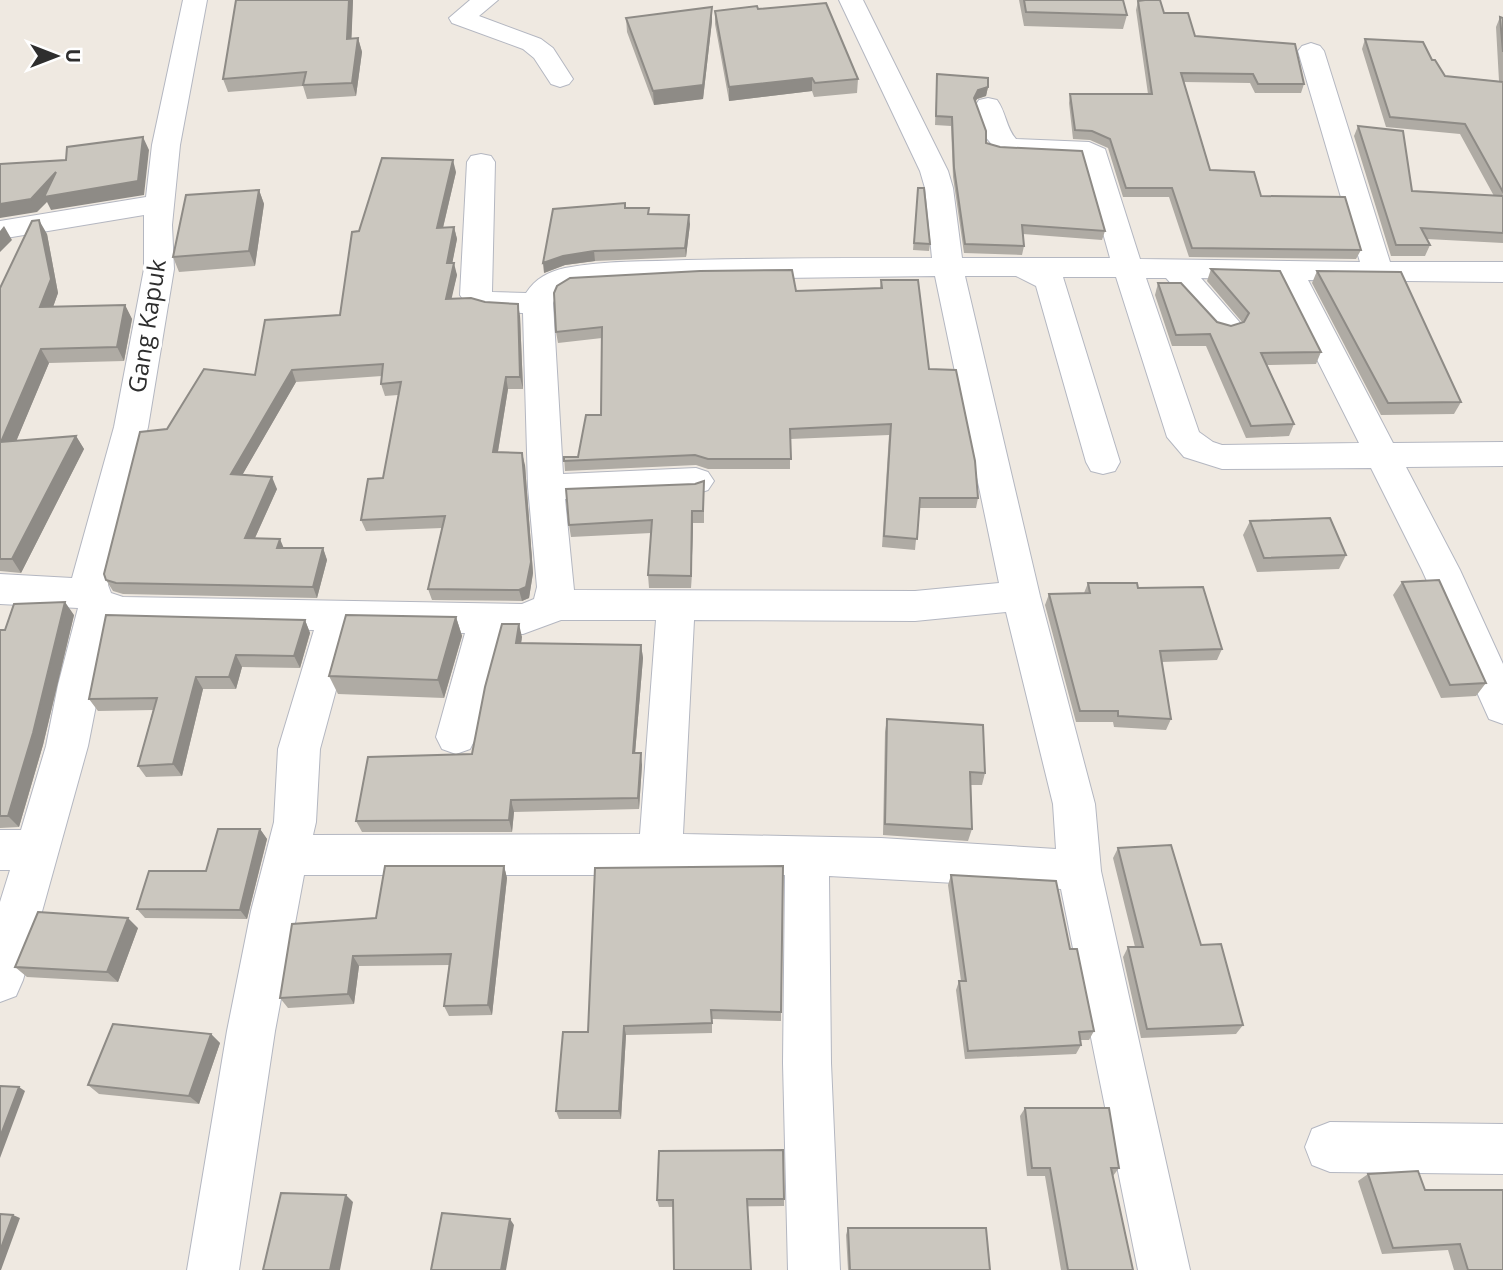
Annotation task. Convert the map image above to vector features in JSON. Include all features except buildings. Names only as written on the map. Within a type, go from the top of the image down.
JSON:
[{"type":"street","name":"Gang Kapuk","points":[[0,979],[18,850],[67,746],[94,598],[89,585],[131,427],[159,269],[157,225],[166,145],[195,0]]},
{"type":"street","points":[[486,0],[461,18],[532,44],[544,52],[559,79]]},
{"type":"street","points":[[851,0],[934,170],[939,188],[948,266],[1021,596],[1074,804],[1079,871],[1164,1270]]},
{"type":"street","points":[[1311,51],[1378,272]]},
{"type":"street","points":[[988,106],[1003,144],[1009,147],[1088,150],[1095,155],[1127,266],[1184,437],[1193,447],[1207,455],[1223,457],[1503,454]]},
{"type":"street","points":[[480,162],[475,295],[485,302],[538,303]]},
{"type":"street","points":[[0,230],[41,225],[85,214],[160,204]]},
{"type":"street","points":[[0,589],[94,598],[120,611],[141,613],[338,614],[488,620],[532,618],[547,610],[556,587],[546,487],[538,303],[540,293],[547,285],[568,277],[747,269],[948,266],[1503,272]]},
{"type":"street","points":[[1021,267],[1050,281],[1103,462]]},
{"type":"street","points":[[1173,267],[1226,325]]},
{"type":"street","points":[[1287,269],[1441,570],[1503,707]]},
{"type":"street","points":[[546,487],[696,481]]},
{"type":"street","points":[[550,605],[915,606],[1021,596]]},
{"type":"street","points":[[660,852],[676,607]]},
{"type":"street","points":[[213,1270],[251,1031],[273,911],[295,822],[299,749],[338,614]]},
{"type":"street","points":[[456,737],[488,620]]},
{"type":"street","points":[[287,855],[660,852],[1012,865],[1079,871]]},
{"type":"street","points":[[807,856],[807,1063],[814,1270]]},
{"type":"street","points":[[1330,1147],[1503,1149]]}]
